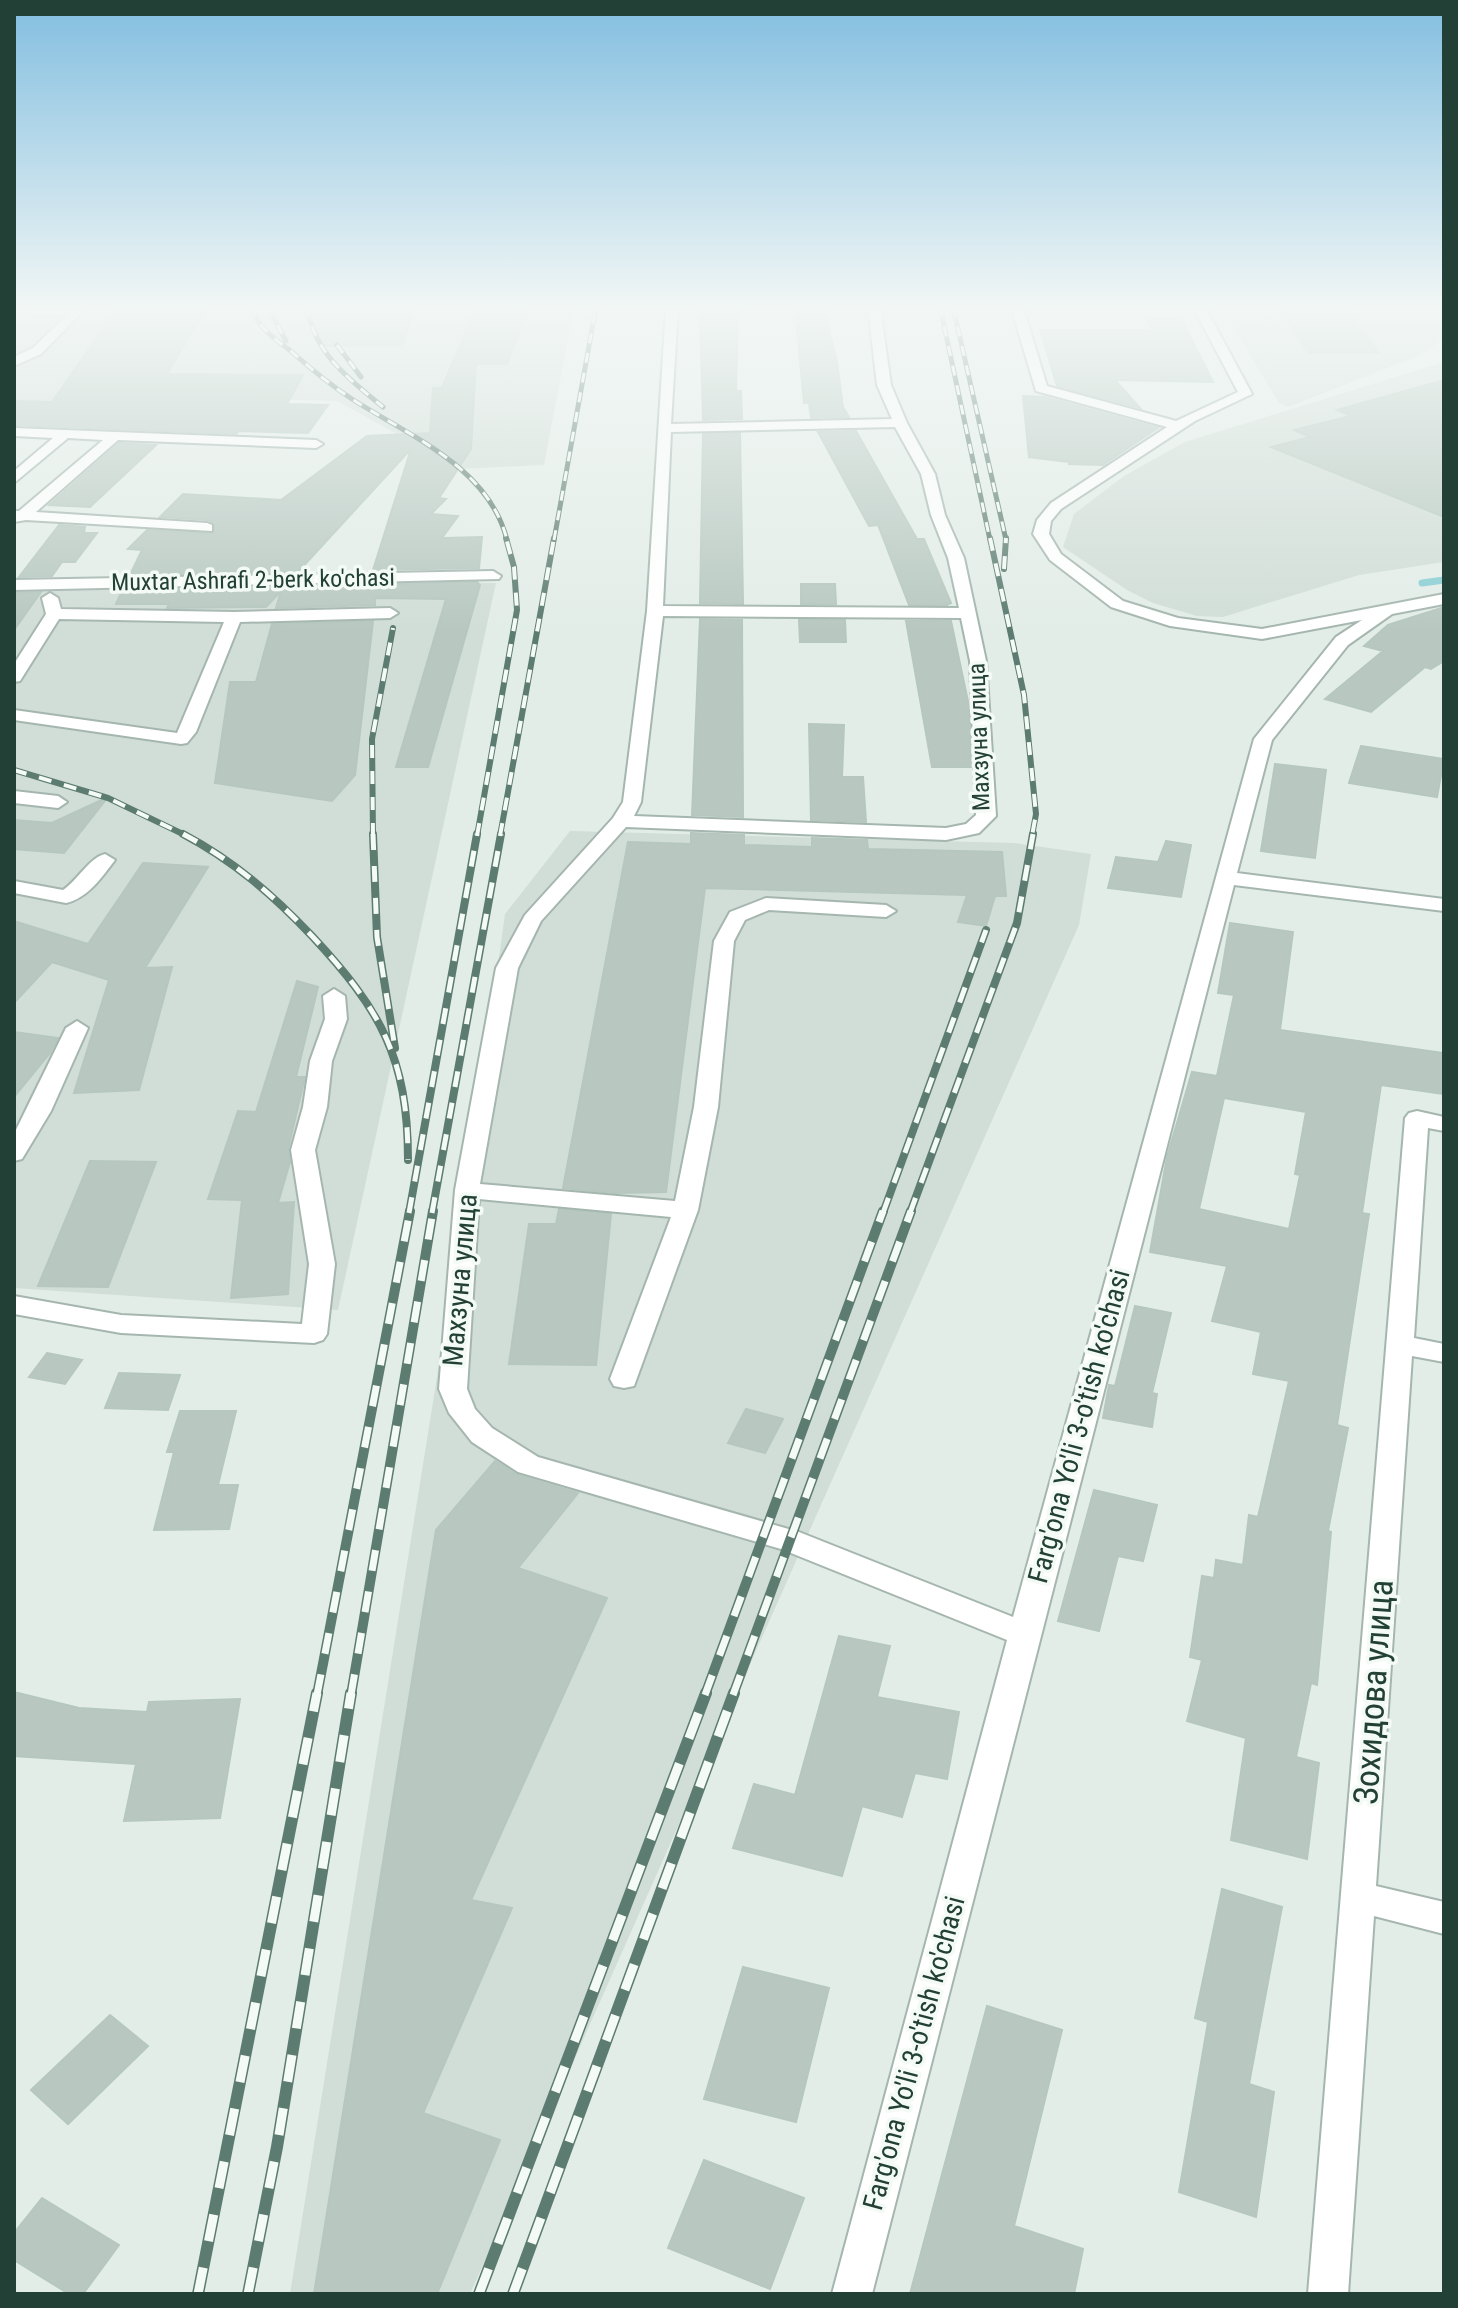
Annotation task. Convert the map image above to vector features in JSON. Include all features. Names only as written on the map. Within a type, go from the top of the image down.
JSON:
[{"type":"street","name":"Махзуна улица","points":[[667,415],[655,611],[632,802],[621,821],[532,919],[507,968],[467,1190],[452,1376],[456,1401],[482,1435],[528,1465],[789,1540],[1024,1634]]},
{"type":"street","name":"Махзуна улица","points":[[621,821],[946,834],[976,826],[986,816],[978,661],[956,558],[938,515],[928,474],[897,415]]},
{"type":"street","points":[[1137,415],[1178,426]]},
{"type":"street","points":[[1202,415],[1178,426],[1056,506],[1044,520],[1041,534],[1055,557],[1117,604],[1176,623],[1262,634],[1444,599]]},
{"type":"street","points":[[666,428],[900,423]]},
{"type":"street","points":[[14,432],[316,444]]},
{"type":"street","points":[[14,479],[64,435]]},
{"type":"street","points":[[18,517],[114,437]]},
{"type":"street","points":[[18,517],[207,528]]},
{"type":"street","name":"Muxtar Ashrafi 2-berk ko'chasi","points":[[14,585],[493,576]]},
{"type":"street","points":[[14,677],[54,614],[52,601],[38,583]]},
{"type":"street","name":"Farg'ona Yo'li 3-o'tish ko'chasi","points":[[852,2294],[1263,739],[1342,641],[1391,607]]},
{"type":"street","points":[[655,611],[968,613]]},
{"type":"street","points":[[54,614],[234,617],[390,613]]},
{"type":"street","points":[[14,715],[181,739],[187,732],[234,617]]},
{"type":"street","points":[[14,797],[58,802]]},
{"type":"street","points":[[14,887],[66,897],[84,885],[105,860]]},
{"type":"street","points":[[1225,878],[1444,905]]},
{"type":"street","points":[[624,1379],[686,1210],[706,1107],[724,941],[737,916],[766,904],[886,911]]},
{"type":"street","points":[[14,1305],[121,1324],[314,1334],[322,1264],[303,1150],[315,1107],[321,1061],[336,1019],[334,996]]},
{"type":"street","points":[[14,1154],[39,1111],[77,1028]]},
{"type":"street","name":"Зохидова улица","points":[[1328,2294],[1417,1118],[1444,1124]]},
{"type":"street","points":[[467,1190],[686,1210]]},
{"type":"street","points":[[1399,1344],[1444,1353]]},
{"type":"street","points":[[1358,1897],[1444,1918]]},
{"type":"shaded area","points":[[14,415],[60,415],[46,428],[14,425]]},
{"type":"shaded area","points":[[362,415],[554,415],[544,465],[460,469]]},
{"type":"shaded area","points":[[1273,415],[1444,415],[1444,562],[1359,575],[1223,617],[1197,616],[1153,603],[1127,590],[1063,547],[1074,514],[1124,476],[1185,442]]},
{"type":"shaded area","points":[[240,582],[496,583],[338,1310],[14,1288],[14,591]]},
{"type":"shaded area","points":[[570,831],[1014,843],[1091,854],[1079,925],[470,2294],[290,2294],[467,1190],[505,914]]},
{"type":"building","points":[[14,415],[321,415],[308,433],[239,431],[236,434],[14,425]]},
{"type":"building","points":[[431,415],[473,415],[471,449],[439,498],[446,499],[431,514],[458,516],[442,538],[482,537],[479,568],[373,570],[411,449],[298,572],[130,575],[142,550],[128,549],[147,530],[214,533],[214,523],[208,520],[160,517],[183,494],[281,500],[367,436],[430,433]]},
{"type":"building","points":[[703,415],[742,415],[742,419],[703,420]]},
{"type":"building","points":[[811,415],[849,417],[811,418]]},
{"type":"building","points":[[1025,415],[1110,415],[1158,428],[1103,465],[1069,464],[1029,457]]},
{"type":"building","points":[[1348,415],[1444,415],[1444,517],[1271,447],[1310,437],[1294,430],[1351,416]]},
{"type":"building","points":[[856,431],[917,539],[924,539],[951,603],[909,605],[878,525],[869,526],[818,432]]},
{"type":"building","points":[[740,433],[743,604],[700,603],[703,434]]},
{"type":"building","points":[[119,443],[156,445],[90,507],[49,505]]},
{"type":"building","points":[[59,525],[85,527],[84,533],[97,533],[75,562],[62,562],[52,576],[19,577]]},
{"type":"building","points":[[477,582],[480,585],[428,767],[396,767],[446,599],[375,598],[375,605],[276,608],[281,591],[266,607],[167,608],[169,604],[116,604],[122,591]]},
{"type":"building","points":[[801,584],[835,584],[836,604],[801,604]]},
{"type":"building","points":[[41,592],[14,630],[14,593]]},
{"type":"building","points":[[1444,607],[1444,661],[1431,669],[1425,667],[1371,712],[1325,699],[1383,651],[1364,646],[1388,625]]},
{"type":"building","points":[[700,619],[742,620],[743,817],[692,815]]},
{"type":"building","points":[[799,620],[845,620],[846,642],[800,642]]},
{"type":"building","points":[[373,621],[355,775],[332,801],[215,783],[230,682],[256,682],[272,624]]},
{"type":"building","points":[[906,621],[951,621],[969,706],[971,767],[932,767]]},
{"type":"building","points":[[809,724],[844,725],[842,777],[863,777],[866,822],[811,820]]},
{"type":"building","points":[[1361,746],[1444,759],[1437,797],[1349,783]]},
{"type":"building","points":[[1275,764],[1326,770],[1315,858],[1261,851]]},
{"type":"building","points":[[108,797],[64,853],[14,849],[14,820],[52,823]]},
{"type":"building","points":[[691,833],[744,835],[744,845],[812,847],[812,838],[867,840],[868,849],[1002,852],[1006,896],[995,896],[986,926],[958,922],[967,895],[705,888],[666,1192],[613,1193],[563,1188],[628,842],[691,844]]},
{"type":"building","points":[[1166,841],[1191,845],[1181,897],[1108,888],[1116,857],[1158,862]]},
{"type":"building","points":[[143,863],[208,867],[145,968],[172,967],[139,1090],[74,1093],[109,980],[52,962],[14,1003],[14,921],[88,944]]},
{"type":"building","points":[[1230,923],[1293,932],[1280,1030],[1444,1053],[1444,1094],[1381,1085],[1362,1213],[1369,1214],[1337,1425],[1348,1428],[1328,1531],[1331,1532],[1317,1685],[1311,1683],[1296,1757],[1319,1763],[1307,1859],[1231,1840],[1246,1738],[1187,1721],[1202,1660],[1190,1657],[1202,1576],[1214,1578],[1216,1560],[1243,1565],[1249,1515],[1258,1517],[1289,1381],[1253,1374],[1261,1332],[1212,1321],[1227,1266],[1150,1252],[1167,1157],[1192,1072],[1217,1076],[1234,995],[1218,993]],"holes":[[[1224,1098],[1306,1112],[1295,1174],[1300,1175],[1289,1229],[1199,1209]]]},
{"type":"building","points":[[297,981],[318,987],[296,1077],[305,1077],[288,1149],[290,1162],[278,1203],[294,1202],[288,1294],[231,1298],[242,1200],[208,1199],[238,1111],[256,1112]]},
{"type":"building","points":[[14,1032],[58,1038],[50,1053],[14,1097]]},
{"type":"building","points":[[90,1161],[156,1162],[108,1287],[38,1286]]},
{"type":"building","points":[[559,1209],[611,1214],[596,1365],[509,1364],[529,1224],[556,1224]]},
{"type":"building","points":[[1135,1306],[1171,1313],[1152,1393],[1157,1394],[1152,1427],[1103,1418],[1109,1385],[1115,1386]]},
{"type":"building","points":[[47,1353],[82,1360],[65,1384],[29,1377]]},
{"type":"building","points":[[119,1373],[180,1375],[168,1410],[105,1408]]},
{"type":"building","points":[[746,1409],[783,1419],[765,1453],[728,1443]]},
{"type":"building","points":[[180,1411],[236,1411],[218,1485],[238,1485],[229,1529],[154,1530],[174,1452],[167,1452]]},
{"type":"building","points":[[495,1461],[517,1475],[578,1493],[518,1568],[607,1598],[471,1900],[512,1908],[423,2113],[500,2140],[437,2294],[314,2294],[436,1530]]},
{"type":"building","points":[[1094,1490],[1157,1505],[1143,1561],[1118,1556],[1099,1631],[1058,1621]]},
{"type":"building","points":[[839,1636],[890,1646],[877,1697],[959,1712],[947,1779],[915,1773],[902,1817],[862,1806],[842,1876],[733,1848],[754,1784],[795,1795]]},
{"type":"building","points":[[14,1692],[79,1708],[147,1712],[149,1702],[240,1699],[220,1818],[124,1821],[136,1764],[14,1756]]},
{"type":"building","points":[[1222,1889],[1282,1907],[1249,2084],[1274,2092],[1256,2217],[1179,2192],[1208,2022],[1195,2018]]},
{"type":"building","points":[[743,1967],[829,1988],[796,2122],[704,2099]]},
{"type":"building","points":[[987,2006],[1062,2030],[1014,2226],[1083,2249],[1074,2294],[910,2294]]},
{"type":"building","points":[[110,2015],[148,2046],[68,2124],[31,2090]]},
{"type":"building","points":[[704,2160],[804,2198],[770,2289],[668,2248]]},
{"type":"building","points":[[42,2198],[119,2245],[83,2294],[69,2294],[14,2260],[14,2233]]},
{"type":"waterway","points":[[1422,583],[1444,580]]},
{"type":"railway","points":[[378,415],[446,457],[466,474],[484,493],[498,515],[507,540]]},
{"type":"railway","points":[[554,540],[577,415]]},
{"type":"railway","points":[[963,415],[990,540]]},
{"type":"railway","points":[[977,415],[1006,540]]},
{"type":"railway","points":[[477,836],[517,610],[514,567],[506,538]]},
{"type":"railway","points":[[500,836],[554,538]]},
{"type":"railway","points":[[990,538],[1024,695],[1036,814],[1032,836]]},
{"type":"railway","points":[[1004,569],[1006,540]]},
{"type":"railway","points":[[373,836],[372,739],[393,628]]},
{"type":"railway","points":[[14,770],[108,798],[184,834]]},
{"type":"railway","points":[[184,834],[236,867],[283,907],[356,987],[386,1037],[396,1063],[407,1124],[408,1160]]},
{"type":"railway","points":[[373,834],[377,937],[395,1048]]},
{"type":"railway","points":[[409,1213],[477,834]]},
{"type":"railway","points":[[432,1213],[501,834]]},
{"type":"railway","points":[[910,1213],[1017,923],[1033,834]]},
{"type":"railway","points":[[883,1213],[986,930]]},
{"type":"railway","points":[[317,1695],[410,1211]]},
{"type":"railway","points":[[351,1695],[433,1211]]},
{"type":"railway","points":[[705,1695],[883,1211]]},
{"type":"railway","points":[[733,1695],[911,1211]]},
{"type":"railway","points":[[198,2294],[317,1693]]},
{"type":"railway","points":[[248,2294],[277,2147],[351,1693]]},
{"type":"railway","points":[[479,2294],[706,1693]]},
{"type":"railway","points":[[513,2294],[734,1693]]}]
